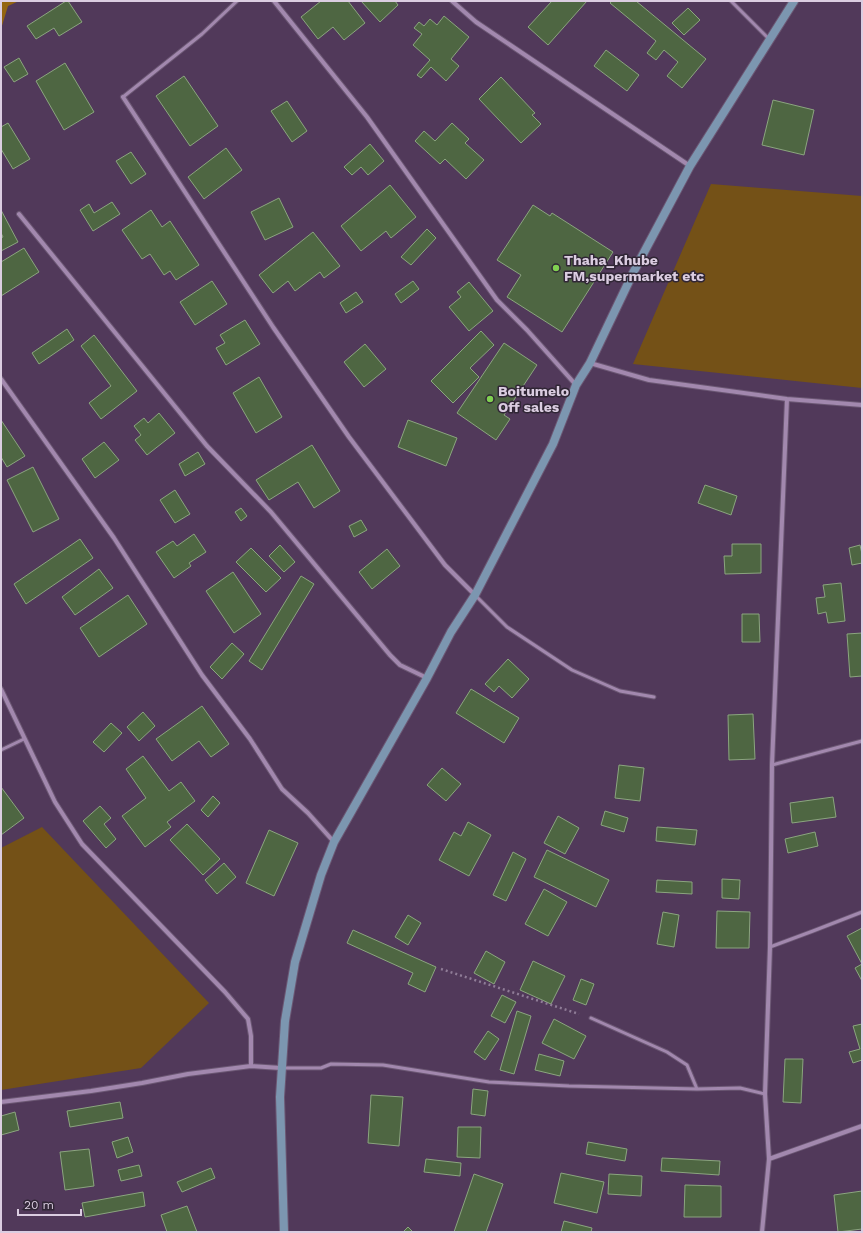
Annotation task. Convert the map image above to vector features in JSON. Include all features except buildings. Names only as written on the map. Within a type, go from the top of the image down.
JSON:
[{"type":"main road","points":[[284,1232],[281,1136],[281,1068],[285,1021],[295,962],[320,875],[334,842],[427,678],[451,632],[475,595],[553,444],[576,385],[590,363],[633,273],[690,166],[794,1]]},
{"type":"street","points":[[274,1],[367,117],[497,300],[527,330],[576,385]]},
{"type":"street","points":[[452,1],[476,22],[690,166]]},
{"type":"street","points":[[123,97],[273,327],[349,437],[445,565],[475,595]]},
{"type":"street","points":[[20,214],[207,446],[271,512],[390,655],[400,665],[427,678]]},
{"type":"street","points":[[590,363],[649,380],[787,399],[862,405]]},
{"type":"street","points":[[1,379],[114,538],[202,675],[250,739],[282,789],[308,813],[334,842]]},
{"type":"street","points":[[762,1232],[769,1159],[764,1094],[770,947],[772,765],[787,399]]},
{"type":"street","points":[[1,689],[55,802],[82,844],[225,992],[248,1019],[251,1036],[251,1066]]},
{"type":"street","points":[[1,1102],[91,1091],[188,1074],[251,1066],[281,1068]]},
{"type":"street","points":[[769,1159],[862,1126]]},
{"type":"lane","points":[[123,97],[202,34],[237,1]]},
{"type":"lane","points":[[731,1],[769,39]]},
{"type":"lane","points":[[475,595],[508,627],[572,670],[620,691],[654,697]]},
{"type":"lane","points":[[1,750],[24,739]]},
{"type":"lane","points":[[772,765],[862,741]]},
{"type":"lane","points":[[770,947],[862,912]]},
{"type":"lane","points":[[591,1018],[667,1052],[687,1065],[697,1089]]},
{"type":"lane","points":[[281,1068],[321,1068],[331,1064],[383,1066],[489,1082],[569,1086],[697,1089],[740,1088],[764,1094]]},
{"type":"path","points":[[441,969],[591,1018]]},
{"type":"shaded area","points":[[1,1],[19,1],[8,6],[1,29]]},
{"type":"shaded area","points":[[711,184],[862,196],[862,388],[633,364]]},
{"type":"shaded area","points":[[42,827],[209,1003],[141,1068],[1,1090],[1,848]]},
{"type":"place","name":"Thaha_Khube FM,supermarket etc","points":[[556,268]]},
{"type":"place","name":"Boitumelo Off sales","points":[[490,399]]}]
